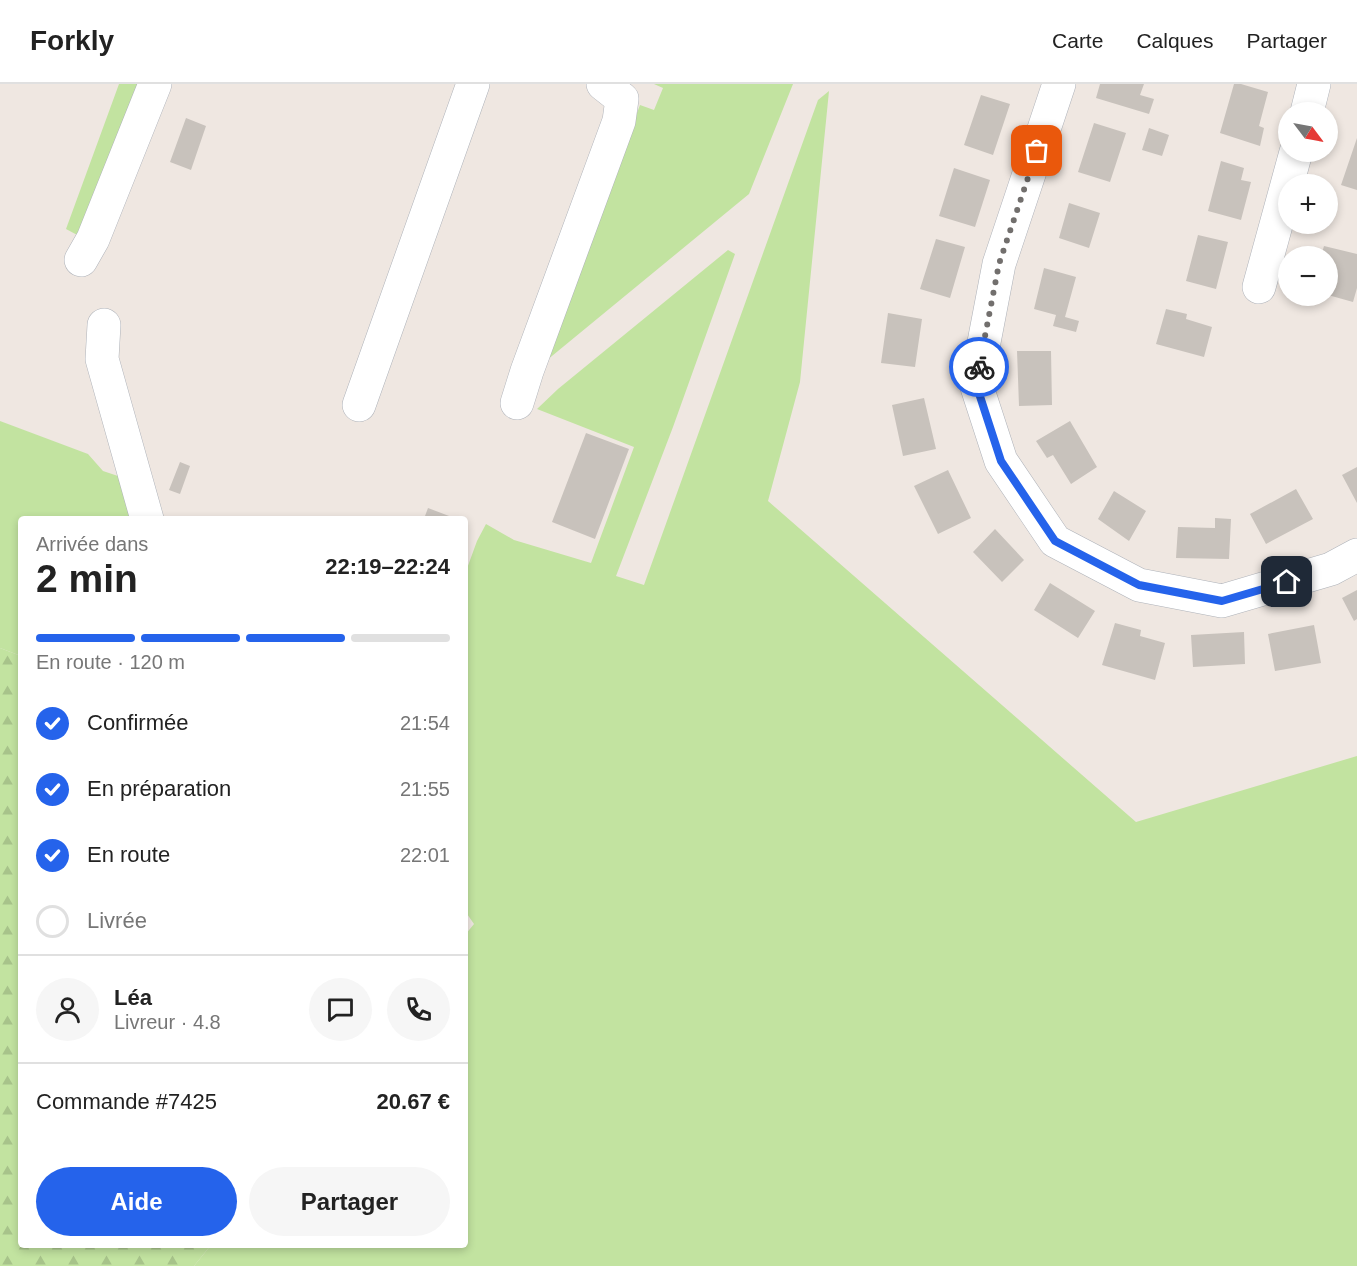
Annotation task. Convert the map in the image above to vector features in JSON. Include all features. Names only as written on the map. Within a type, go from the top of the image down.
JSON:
[{"type":"street","points":[[81,260],[93,239],[155,84]]},
{"type":"street","points":[[359,405],[473,84]]},
{"type":"street","points":[[517,403],[527,370],[619,121],[622,99],[603,84]]},
{"type":"street","points":[[1059,84],[999,264],[976,384],[1001,461],[1055,541],[1139,585],[1222,601],[1331,569],[1357,555]]},
{"type":"street","points":[[1310,102],[1314,84]]},
{"type":"street","points":[[1259,287],[1293,162]]},
{"type":"street","points":[[104,325],[102,359],[146,516]]},
{"type":"green space","points":[[119,84],[145,84],[81,237],[66,229]]},
{"type":"green space","points":[[654,84],[793,84],[749,194],[541,365],[640,105],[654,110],[663,88]]},
{"type":"green space","points":[[829,91],[800,382],[768,501],[1136,822],[1357,756],[1357,1266],[194,1266],[209,1248],[468,1248],[468,931],[474,924],[468,915],[468,566],[486,524],[514,540],[591,563],[634,447],[537,409],[558,389],[728,250],[735,254],[673,427],[616,576],[644,585],[818,100]]},
{"type":"green space","points":[[0,421],[88,454],[103,471],[124,478],[133,516],[18,516],[18,655],[0,648]]},
{"type":"green space","points":[[0,648],[18,655],[18,1248],[209,1248],[194,1266],[0,1266]]},
{"type":"building","points":[[1100,84],[1144,84],[1140,95],[1154,99],[1149,114],[1096,98]]},
{"type":"building","points":[[1234,84],[1268,92],[1259,126],[1264,128],[1260,146],[1220,133]]},
{"type":"building","points":[[981,95],[1010,104],[993,155],[964,145]]},
{"type":"building","points":[[186,118],[206,126],[191,170],[170,162]]},
{"type":"building","points":[[1094,123],[1126,133],[1110,182],[1078,172]]},
{"type":"building","points":[[1149,128],[1169,135],[1162,156],[1142,150]]},
{"type":"building","points":[[1357,138],[1357,190],[1341,185]]},
{"type":"building","points":[[1221,161],[1244,168],[1241,180],[1251,182],[1241,220],[1208,211]]},
{"type":"building","points":[[954,168],[990,180],[975,227],[939,216]]},
{"type":"building","points":[[1069,203],[1100,213],[1089,248],[1059,238]]},
{"type":"building","points":[[1198,235],[1228,242],[1216,289],[1186,281]]},
{"type":"building","points":[[936,239],[965,247],[950,298],[920,289]]},
{"type":"building","points":[[1338,249],[1357,254],[1357,288],[1353,302],[1338,298]]},
{"type":"building","points":[[1044,268],[1076,277],[1065,317],[1079,321],[1076,332],[1053,326],[1056,315],[1034,309]]},
{"type":"building","points":[[1166,309],[1187,314],[1186,319],[1212,327],[1204,357],[1156,344]]},
{"type":"building","points":[[888,313],[922,319],[915,367],[881,363]]},
{"type":"building","points":[[1017,351],[1051,351],[1052,405],[1019,406]]},
{"type":"building","points":[[924,398],[936,449],[903,456],[892,405]]},
{"type":"building","points":[[1070,421],[1097,467],[1071,484],[1053,455],[1047,458],[1036,441]]},
{"type":"building","points":[[586,433],[629,449],[595,539],[552,522]]},
{"type":"building","points":[[180,462],[190,466],[180,494],[169,490]]},
{"type":"building","points":[[1357,467],[1357,503],[1342,475]]},
{"type":"building","points":[[948,470],[971,518],[938,534],[914,486]]},
{"type":"building","points":[[1296,489],[1313,519],[1266,544],[1250,514]]},
{"type":"building","points":[[1114,491],[1146,511],[1129,541],[1098,519]]},
{"type":"building","points":[[428,508],[449,516],[425,516]]},
{"type":"building","points":[[1215,518],[1231,519],[1229,559],[1176,558],[1178,527],[1215,528]]},
{"type":"building","points":[[995,529],[1024,560],[1002,582],[973,552]]},
{"type":"building","points":[[1050,583],[1095,611],[1078,638],[1034,610]]},
{"type":"building","points":[[1357,590],[1357,619],[1354,621],[1342,598]]},
{"type":"building","points":[[1115,623],[1141,630],[1140,636],[1165,643],[1155,680],[1102,665]]},
{"type":"building","points":[[1314,625],[1321,663],[1275,671],[1268,634]]},
{"type":"building","points":[[1244,632],[1245,664],[1193,667],[1191,635]]},
{"type":"way so far","points":[[979,367],[999,264],[1037,151]]},
{"type":"route","points":[[979,367],[976,384],[1001,461],[1055,541],[1139,585],[1222,601],[1287,582]]}]
